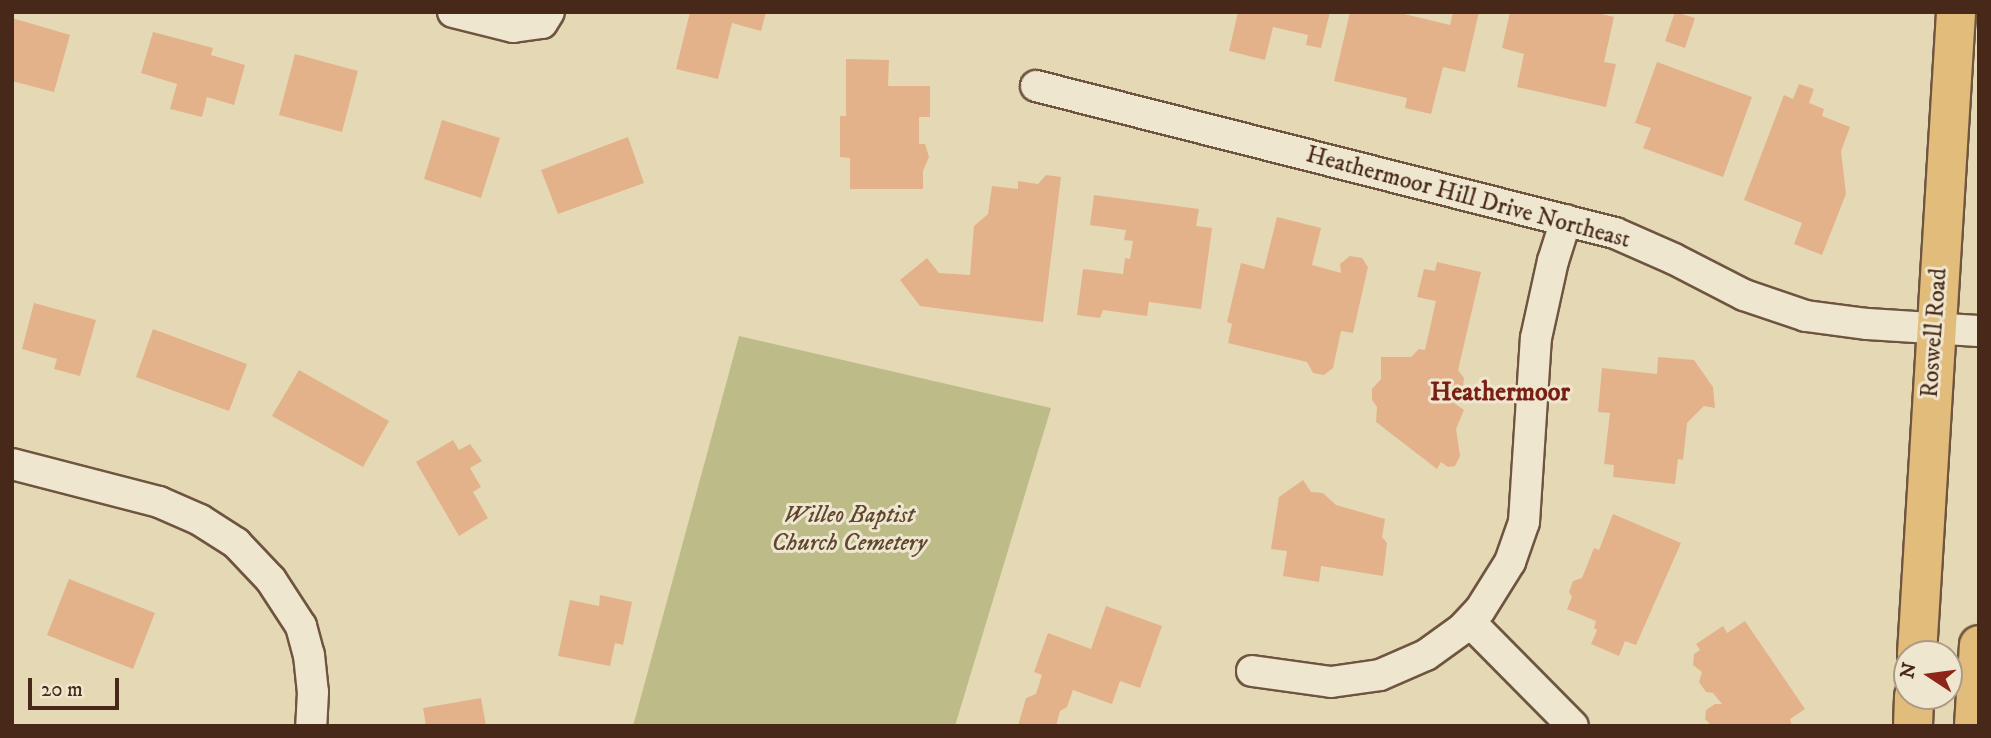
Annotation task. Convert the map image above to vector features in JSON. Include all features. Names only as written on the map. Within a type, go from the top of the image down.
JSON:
[{"type":"highway","name":"Roswell Road","points":[[1918,640],[1956,12]]},
{"type":"highway","points":[[1974,726],[1979,645]]},
{"type":"street","points":[[453,12],[513,27],[541,23],[549,12]]},
{"type":"street","name":"Heathermoor Hill Drive Northeast","points":[[1036,86],[1566,220],[1644,245],[1773,307],[1842,321],[1935,330],[1979,331]]},
{"type":"street","points":[[1252,671],[1331,682],[1380,675],[1426,655],[1470,622],[1501,580],[1519,542],[1524,522],[1536,338],[1553,261],[1566,220]]},
{"type":"street","points":[[12,464],[159,502],[200,520],[236,542],[271,580],[301,626],[309,655],[313,692],[311,726]]},
{"type":"street","points":[[1470,622],[1573,726]]},
{"type":"green space","name":"Willeo Baptist Church Cemetery","points":[[739,336],[1051,408],[955,726],[633,726]]},
{"type":"building","points":[[690,12],[766,12],[761,31],[732,23],[718,79],[676,69]]},
{"type":"building","points":[[1238,12],[1330,12],[1321,48],[1306,45],[1308,35],[1273,27],[1265,60],[1229,51]]},
{"type":"building","points":[[1350,12],[1396,12],[1450,25],[1453,12],[1479,12],[1465,72],[1443,67],[1431,114],[1405,108],[1407,98],[1334,81]]},
{"type":"building","points":[[1510,12],[1593,12],[1614,17],[1604,62],[1616,64],[1606,107],[1517,87],[1524,54],[1502,48]]},
{"type":"building","points":[[1675,12],[1695,18],[1685,48],[1665,41]]},
{"type":"building","points":[[12,18],[70,35],[54,92],[12,81]]},
{"type":"building","points":[[153,32],[213,48],[211,55],[245,65],[234,105],[207,97],[202,117],[170,109],[177,84],[141,73]]},
{"type":"building","points":[[295,54],[358,71],[342,132],[279,115]]},
{"type":"building","points":[[846,59],[889,60],[888,86],[930,86],[930,117],[919,117],[919,144],[925,144],[929,157],[923,171],[923,189],[850,189],[850,158],[840,157],[840,116],[846,116]]},
{"type":"building","points":[[1657,62],[1752,97],[1723,177],[1643,148],[1651,128],[1635,123]]},
{"type":"building","points":[[1799,84],[1814,89],[1809,103],[1824,109],[1822,116],[1850,127],[1841,151],[1846,194],[1822,255],[1794,244],[1802,223],[1744,200],[1784,95],[1793,99]]},
{"type":"building","points":[[442,120],[500,138],[481,198],[424,179]]},
{"type":"building","points":[[628,137],[644,183],[558,214],[541,170]]},
{"type":"building","points":[[1046,175],[1061,177],[1043,322],[920,306],[900,280],[927,258],[939,273],[970,275],[974,226],[988,214],[992,186],[1018,189],[1018,181],[1038,184]]},
{"type":"building","points":[[1094,195],[1199,209],[1196,226],[1212,228],[1201,309],[1149,302],[1147,316],[1103,310],[1100,318],[1077,315],[1083,269],[1123,274],[1125,258],[1130,259],[1133,241],[1124,240],[1126,230],[1090,225]]},
{"type":"building","points":[[1277,217],[1321,228],[1312,265],[1341,273],[1340,264],[1350,256],[1362,258],[1368,267],[1353,333],[1341,331],[1333,368],[1324,375],[1313,373],[1307,362],[1228,343],[1232,324],[1227,322],[1241,263],[1264,269]]},
{"type":"building","points":[[1437,262],[1481,272],[1458,370],[1464,378],[1463,387],[1454,397],[1454,403],[1464,410],[1456,429],[1460,456],[1455,466],[1448,467],[1441,462],[1437,469],[1376,422],[1377,407],[1372,400],[1372,389],[1381,379],[1381,357],[1411,357],[1419,349],[1425,350],[1436,301],[1417,297],[1424,269],[1435,271]]},
{"type":"building","points":[[34,303],[96,320],[80,376],[54,369],[57,359],[22,349]]},
{"type":"building","points":[[153,329],[247,364],[229,411],[136,377]]},
{"type":"building","points":[[1658,357],[1694,360],[1713,387],[1715,408],[1704,406],[1687,423],[1683,460],[1678,459],[1675,484],[1613,477],[1614,465],[1604,464],[1610,413],[1598,412],[1602,368],[1657,374]]},
{"type":"building","points":[[299,370],[389,421],[363,467],[272,416]]},
{"type":"building","points":[[453,440],[459,450],[470,444],[482,461],[470,468],[481,487],[473,492],[488,518],[459,536],[416,462]]},
{"type":"building","points":[[1303,480],[1311,492],[1323,493],[1336,505],[1385,519],[1382,537],[1387,543],[1383,576],[1321,566],[1319,582],[1283,576],[1287,551],[1271,549],[1279,497]]},
{"type":"building","points":[[1613,514],[1681,543],[1636,645],[1625,641],[1619,656],[1591,644],[1597,630],[1594,628],[1596,621],[1567,609],[1572,597],[1569,592],[1573,581],[1582,578],[1594,548],[1599,550]]},
{"type":"building","points":[[69,579],[155,613],[133,669],[47,635]]},
{"type":"building","points":[[600,595],[632,602],[623,645],[615,643],[610,666],[558,656],[570,600],[599,606]]},
{"type":"building","points":[[1106,606],[1162,626],[1140,688],[1120,681],[1112,704],[1073,690],[1067,707],[1060,711],[1056,726],[1018,726],[1026,698],[1036,694],[1042,675],[1034,672],[1048,633],[1091,649]]},
{"type":"building","points":[[1745,621],[1805,709],[1790,719],[1792,726],[1712,726],[1705,719],[1706,710],[1715,704],[1722,704],[1713,693],[1706,692],[1699,682],[1702,672],[1693,665],[1694,654],[1700,650],[1696,644],[1723,626],[1727,633]]},
{"type":"building","points":[[481,698],[486,726],[426,726],[423,708]]},
{"type":"district","name":"Heathermoor","points":[[1500,393]]}]
